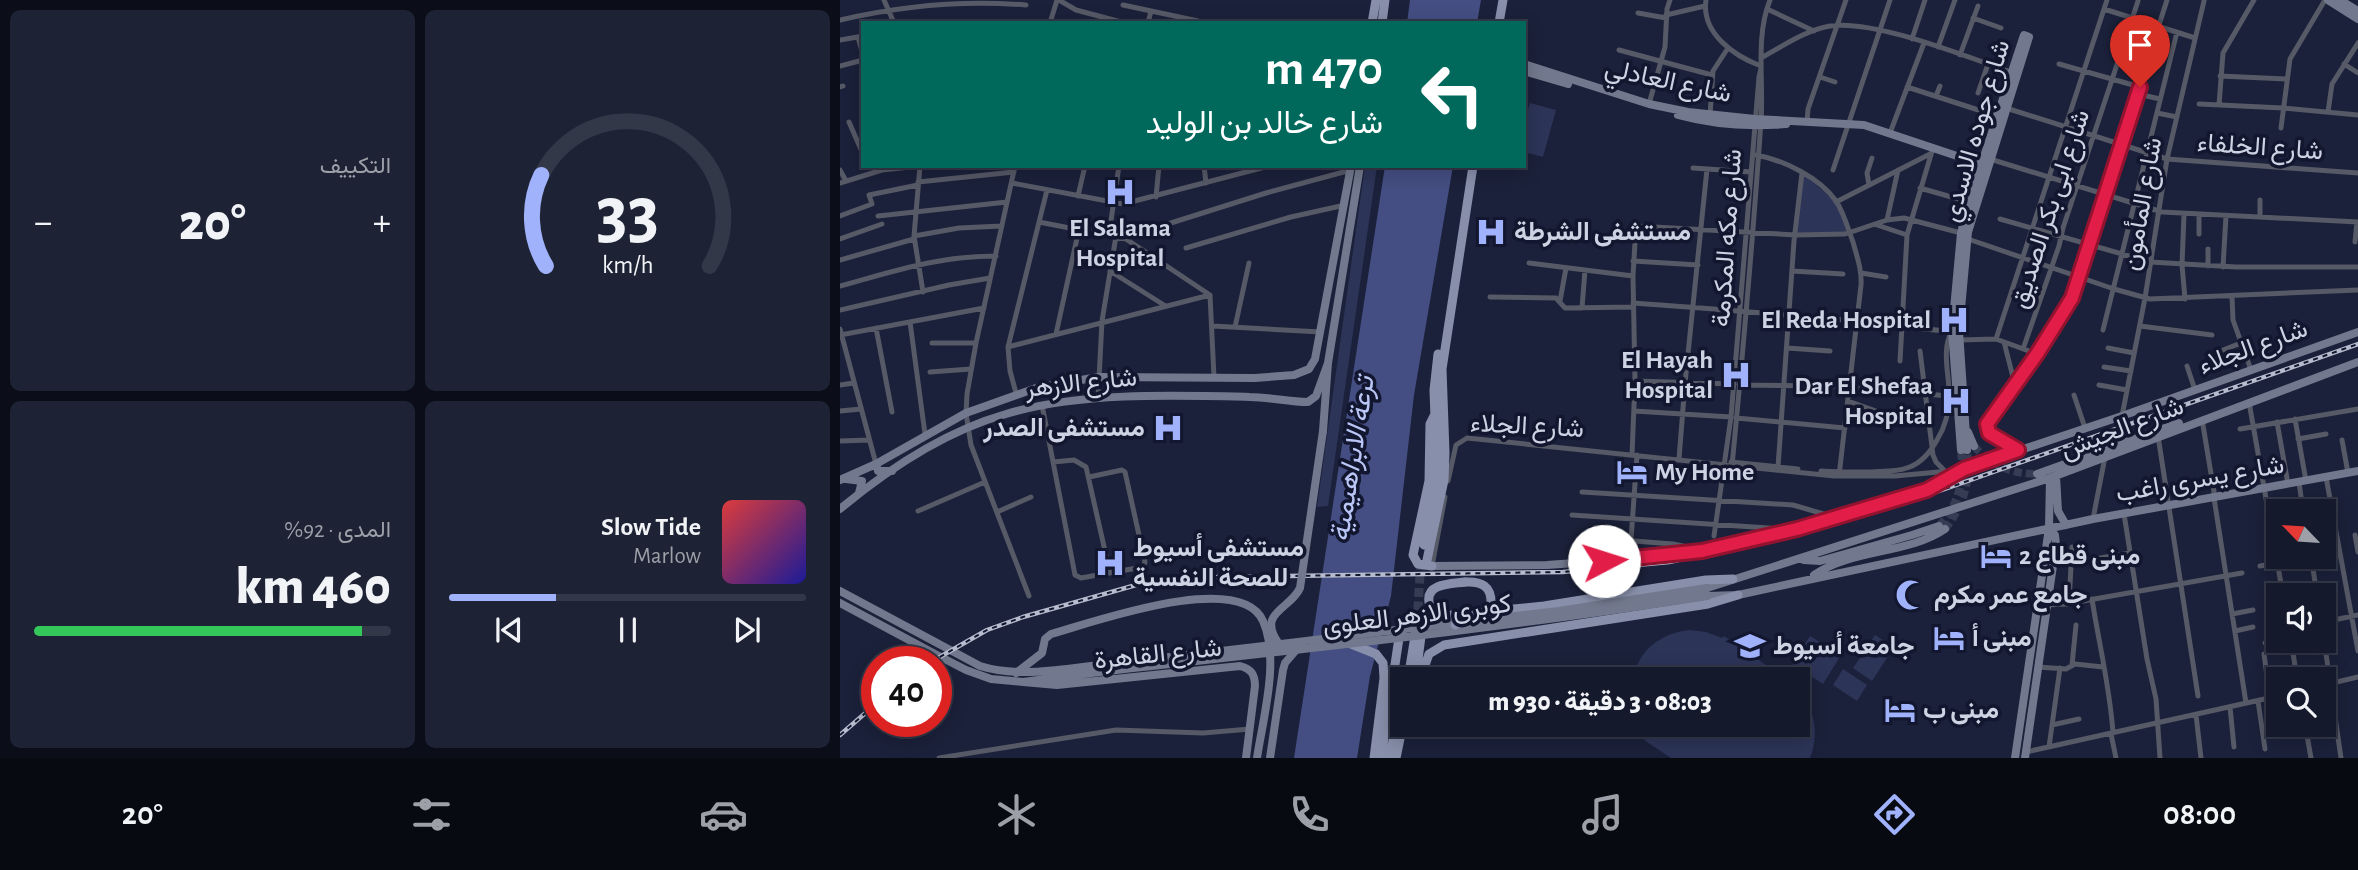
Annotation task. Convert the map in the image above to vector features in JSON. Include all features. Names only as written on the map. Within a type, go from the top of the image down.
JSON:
[{"type":"main road","points":[[1372,21],[1376,0]]},
{"type":"main road","points":[[1382,21],[1385,0]]},
{"type":"main road","points":[[1496,21],[1500,0]]},
{"type":"main road","points":[[2326,0],[2350,6],[2358,19]]},
{"type":"main road","points":[[2340,0],[2358,11]]},
{"type":"main road","name":"شارع العادلي","points":[[1526,65],[1649,104],[1758,122]]},
{"type":"main road","name":"شارع العادلي","points":[[1526,72],[1696,120],[1850,122],[1981,164]]},
{"type":"main road","name":"شارع جوده الاسدي","points":[[1964,236],[1990,159],[2014,73]]},
{"type":"main road","name":"شارع جوده الاسدي","points":[[1961,416],[1956,334],[1964,236],[1969,202],[1997,116],[2003,107]]},
{"type":"main road","points":[[1321,332],[1351,168]]},
{"type":"main road","points":[[1279,644],[1272,631],[1277,610],[1294,598],[1300,588],[1323,431],[1328,363],[1360,168]]},
{"type":"main road","points":[[1471,168],[1442,369],[1444,480],[1426,562],[1418,564],[1413,555],[1431,467],[1430,424],[1436,413],[1436,367],[1471,168]]},
{"type":"main road","name":"شارع الازهر","points":[[841,480],[876,464],[966,413],[1016,393],[1067,381],[1098,377],[1294,375],[1309,369],[1315,359],[1321,332]]},
{"type":"main road","name":"شارع الجلاء","points":[[1426,562],[1584,563],[1702,551],[1797,529],[1935,487],[1964,469],[2358,332]]},
{"type":"main road","name":"شارع الازهر","points":[[840,509],[892,471],[968,428],[1004,414],[1042,405],[1098,398],[1254,397],[1308,402],[1316,396],[1328,363]]},
{"type":"main road","name":"شارع الجيش","points":[[1415,626],[1418,617],[1544,606],[1712,579],[1733,579],[2053,477],[2202,419],[2356,364]]},
{"type":"main road","points":[[1961,416],[1967,449],[1961,416]]},
{"type":"main road","points":[[2037,474],[2176,423],[2193,423]]},
{"type":"main road","points":[[876,464],[878,471],[892,471]]},
{"type":"main road","name":"شارع يسرى راغب","points":[[2049,528],[2358,471]]},
{"type":"main road","points":[[2053,477],[2058,511],[2066,525]]},
{"type":"main road","points":[[2025,755],[2027,714],[2053,477]]},
{"type":"main road","points":[[841,480],[862,481],[859,493]]},
{"type":"main road","points":[[1801,559],[1817,562],[1942,527],[1920,540],[1830,565],[1808,579]]},
{"type":"main road","points":[[1422,667],[1432,651],[1440,646],[1708,604],[1808,579],[2049,528]]},
{"type":"main road","points":[[2015,758],[2038,667],[2056,542],[2055,535],[2049,528]]},
{"type":"main road","name":"كوبرى الازهر العلوى","points":[[1100,668],[1351,644],[1561,619],[1707,592],[1733,579]]},
{"type":"main road","points":[[1442,615],[1430,605],[1432,591],[1439,586],[1465,582],[1484,585],[1489,591],[1491,604],[1483,615],[1455,625]]},
{"type":"main road","name":"شارع القاهرة","points":[[840,591],[980,666],[1016,673],[1100,668]]},
{"type":"main road","name":"كوبرى الازهر العلوى","points":[[1100,668],[1707,592],[1738,595]]},
{"type":"main road","points":[[1016,673],[1042,653],[1045,639],[1049,635],[1104,624],[1180,603],[1230,601],[1252,609],[1264,622],[1270,659],[1257,758]]},
{"type":"main road","name":"شارع القاهرة","points":[[840,603],[966,670],[991,679],[1057,685],[1240,666],[1251,671],[1255,678],[1246,758]]},
{"type":"main road","points":[[1453,614],[1462,619],[1466,628],[1465,633],[1454,643]]},
{"type":"main road","points":[[1410,667],[1415,626]]},
{"type":"main road","points":[[1415,626],[1422,645],[1419,667]]},
{"type":"main road","points":[[1381,758],[1401,632],[1415,626]]},
{"type":"main road","points":[[1351,644],[1372,650],[1380,658],[1384,669],[1374,758]]},
{"type":"main road","points":[[1270,758],[1283,670],[1285,663],[1297,649]]},
{"type":"main road","name":"شارع القاهرة","points":[[1023,682],[1100,668]]},
{"type":"main road","points":[[1389,758],[1394,737]]},
{"type":"main road","points":[[1396,758],[1400,737]]},
{"type":"main road","points":[[1402,758],[1406,737]]},
{"type":"street","points":[[884,0],[893,21]]},
{"type":"street","points":[[1051,21],[1058,0],[1072,9],[1112,21],[1109,8]]},
{"type":"street","points":[[1649,104],[1666,40],[1666,16],[1670,0]]},
{"type":"street","points":[[1760,0],[1814,31]]},
{"type":"street","points":[[1807,122],[1846,0]]},
{"type":"street","points":[[1833,170],[1890,0]]},
{"type":"street","points":[[1912,39],[1924,0]]},
{"type":"street","points":[[1938,47],[1955,0]]},
{"type":"street","points":[[1996,339],[2107,0]]},
{"type":"street","points":[[2018,450],[1989,433],[1986,426],[2069,306],[2167,0]]},
{"type":"street","points":[[2219,105],[2224,50],[2254,0]]},
{"type":"street","points":[[2281,128],[2286,79],[2292,55],[2326,0]]},
{"type":"street","points":[[840,20],[886,9],[948,1],[1026,5]]},
{"type":"street","name":"شارع ابى بكر الصديق","points":[[2023,349],[2052,268],[2138,1]]},
{"type":"street","name":"شارع المأمون","points":[[2122,416],[2145,298],[2167,159],[2204,1]]},
{"type":"street","points":[[1638,13],[1666,16],[1706,3],[1708,22],[1715,33],[1728,48],[1761,67]]},
{"type":"street","name":"شارع مكه المكرمة","points":[[1714,536],[1734,417],[1750,233],[1761,58],[1769,4]]},
{"type":"street","points":[[1123,5],[1173,19],[1198,21]]},
{"type":"street","points":[[1960,55],[1978,6]]},
{"type":"street","points":[[2104,9],[2195,38]]},
{"type":"street","points":[[1148,21],[1151,11]]},
{"type":"street","points":[[1973,18],[2001,28]]},
{"type":"street","points":[[1761,58],[1814,31],[1837,26],[1880,31],[1912,39],[2014,73]]},
{"type":"street","points":[[2103,330],[2177,32]]},
{"type":"street","points":[[840,40],[860,36]]},
{"type":"street","points":[[1890,133],[1924,43]]},
{"type":"street","points":[[2328,112],[2330,88],[2358,43]]},
{"type":"street","points":[[1710,116],[1712,75],[1717,62],[1728,48]]},
{"type":"street","points":[[1619,50],[1712,75]]},
{"type":"street","points":[[840,66],[861,59]]},
{"type":"street","points":[[1978,93],[1988,64]]},
{"type":"street","points":[[2059,64],[2113,79],[2160,99]]},
{"type":"street","points":[[2344,64],[2358,73]]},
{"type":"street","points":[[2220,76],[2286,79]]},
{"type":"street","points":[[1820,77],[1835,82]]},
{"type":"street","points":[[1936,96],[1940,86]]},
{"type":"street","points":[[1907,87],[1997,116]]},
{"type":"street","points":[[2199,104],[2358,115]]},
{"type":"street","name":"شارع الخلفاء","points":[[2003,107],[2167,159],[2358,173]]},
{"type":"street","points":[[2157,113],[2177,117]]},
{"type":"street","points":[[849,122],[861,149]]},
{"type":"street","points":[[1836,202],[1932,150]]},
{"type":"street","points":[[1900,360],[1907,235],[1932,150]]},
{"type":"street","points":[[1755,155],[1802,173],[1827,191],[1836,202],[1850,233],[1861,273],[1839,475]]},
{"type":"street","name":"شارع مكه المكرمة","points":[[1750,233],[1751,172],[1755,155]]},
{"type":"street","points":[[1869,185],[1867,173],[1872,158]]},
{"type":"street","points":[[1990,159],[2158,211],[2357,222],[2355,242]]},
{"type":"street","points":[[869,168],[871,173]]},
{"type":"street","points":[[840,170],[843,182],[888,168]]},
{"type":"street","points":[[919,168],[914,237],[923,292]]},
{"type":"street","points":[[1078,196],[1085,168]]},
{"type":"street","points":[[1098,398],[1102,321],[1110,271],[1113,203],[1119,168]]},
{"type":"street","points":[[1156,197],[1159,168]]},
{"type":"street","points":[[1204,168],[1206,183]]},
{"type":"street","points":[[1155,228],[1351,168]]},
{"type":"street","points":[[1693,168],[1751,172]]},
{"type":"street","points":[[840,239],[883,226],[869,195],[918,183],[1015,169],[976,343],[966,413],[985,482],[1029,596]]},
{"type":"street","points":[[1012,184],[1113,203],[1133,202],[1206,183],[1245,169]]},
{"type":"street","points":[[1679,459],[1707,169]]},
{"type":"street","points":[[1887,220],[1898,170]]},
{"type":"street","points":[[1778,467],[1802,173]]},
{"type":"street","points":[[1920,188],[1969,202]]},
{"type":"street","points":[[1016,393],[1010,371],[1008,347],[1047,190]]},
{"type":"street","points":[[2260,200],[2260,217]]},
{"type":"street","points":[[878,216],[1007,202]]},
{"type":"street","points":[[840,216],[872,204]]},
{"type":"street","points":[[1186,248],[1291,217],[1345,205]]},
{"type":"street","points":[[2184,214],[2182,265],[2185,299]]},
{"type":"street","points":[[2199,215],[2199,234]]},
{"type":"street","points":[[2223,267],[2226,216]]},
{"type":"street","points":[[1631,540],[1635,455],[1633,261],[1637,226],[1796,235],[1850,233],[1887,220],[1910,219],[2145,298],[2185,299],[2358,290]]},
{"type":"street","points":[[2000,219],[2150,262],[2223,267],[2358,267]]},
{"type":"street","points":[[1039,222],[1113,235],[1145,250],[1210,295],[1214,377]]},
{"type":"street","points":[[1877,225],[1907,235]]},
{"type":"street","points":[[840,260],[914,237],[959,228],[1002,226]]},
{"type":"street","points":[[1056,334],[1079,229]]},
{"type":"street","points":[[2208,249],[2208,266]]},
{"type":"street","points":[[840,286],[918,264],[960,256],[996,256]]},
{"type":"street","points":[[1633,261],[1698,265]]},
{"type":"street","points":[[1235,327],[1249,263]]},
{"type":"street","points":[[1529,263],[1633,276]]},
{"type":"street","points":[[1566,268],[1560,301],[1563,308],[1633,305],[1693,307],[1901,325],[1912,329],[1996,339],[2037,354]]},
{"type":"street","points":[[1582,308],[1585,270]]},
{"type":"street","points":[[1110,271],[1165,305]]},
{"type":"street","points":[[1792,271],[1843,274]]},
{"type":"street","points":[[1861,273],[1886,277]]},
{"type":"street","points":[[840,310],[990,278]]},
{"type":"street","points":[[1008,347],[1210,295]]},
{"type":"street","points":[[2232,296],[2232,316],[2251,370]]},
{"type":"street","points":[[1490,298],[1556,298],[1560,301]]},
{"type":"street","points":[[876,464],[840,333],[984,308]]},
{"type":"street","points":[[910,322],[925,435]]},
{"type":"street","points":[[1213,326],[1321,332]]},
{"type":"street","points":[[2140,326],[2212,335]]},
{"type":"street","points":[[876,328],[892,412]]},
{"type":"street","name":"شارع جوده الاسدي","points":[[1933,447],[1947,420],[1950,396],[1947,347],[1956,334]]},
{"type":"street","points":[[932,342],[976,343]]},
{"type":"street","points":[[2004,342],[2015,385]]},
{"type":"street","points":[[2223,350],[2241,343]]},
{"type":"street","points":[[1787,348],[1830,351]]},
{"type":"street","points":[[2108,348],[2134,353]]},
{"type":"street","points":[[1920,351],[1936,462],[1944,470]]},
{"type":"street","points":[[840,359],[847,357]]},
{"type":"street","points":[[2187,366],[2196,390]]},
{"type":"street","points":[[2104,367],[2131,371]]},
{"type":"street","points":[[930,372],[971,369]]},
{"type":"street","points":[[1635,381],[1850,387],[1950,396]]},
{"type":"street","points":[[840,385],[854,383]]},
{"type":"street","points":[[2099,385],[2127,390]]},
{"type":"street","points":[[2074,395],[2085,428]]},
{"type":"street","points":[[1848,401],[1901,420]]},
{"type":"street","points":[[2249,402],[2266,499]]},
{"type":"street","points":[[1042,405],[1073,573],[1081,578],[1143,567],[1145,564],[1124,471],[1089,477]]},
{"type":"street","points":[[840,411],[861,409]]},
{"type":"street","points":[[2240,429],[2358,409]]},
{"type":"street","points":[[1634,411],[1845,428]]},
{"type":"street","points":[[2202,419],[2246,703]]},
{"type":"street","points":[[2295,419],[2303,499]]},
{"type":"street","points":[[2277,422],[2288,484]]},
{"type":"street","points":[[2298,439],[2326,434]]},
{"type":"street","points":[[2158,436],[2198,696]]},
{"type":"street","name":"شارع الجلاء","points":[[1426,562],[1454,450],[1462,439],[1839,475],[1895,476],[1964,469]]},
{"type":"street","points":[[840,441],[870,440]]},
{"type":"street","points":[[2342,440],[2348,473]]},
{"type":"street","name":"شارع الجلاء","points":[[1727,464],[1839,475],[1894,472],[1919,463],[1933,447]]},
{"type":"street","points":[[2093,519],[2105,457]]},
{"type":"street","points":[[1053,462],[1078,461],[1086,467],[1110,573]]},
{"type":"street","points":[[2326,477],[2355,615],[2358,651]]},
{"type":"street","points":[[918,511],[985,482]]},
{"type":"street","points":[[1582,492],[1798,506],[1837,518]]},
{"type":"street","points":[[997,512],[1031,497]]},
{"type":"street","points":[[2124,514],[2156,699],[2160,758]]},
{"type":"street","points":[[1572,515],[1797,529]]},
{"type":"street","points":[[2355,535],[2358,549]]},
{"type":"street","points":[[1584,563],[1581,537],[1679,544],[1702,551]]},
{"type":"street","points":[[2069,604],[2072,547]]},
{"type":"street","points":[[2071,563],[2130,553]]},
{"type":"street","points":[[2260,566],[2266,565]]},
{"type":"street","points":[[2047,604],[2069,604],[2242,573]]},
{"type":"street","points":[[2092,600],[2103,667],[2111,694],[2112,734],[2116,758]]},
{"type":"street","points":[[2232,614],[2253,610]]},
{"type":"street","points":[[2336,619],[2355,615]]},
{"type":"street","points":[[2072,665],[2076,625]]},
{"type":"street","points":[[2235,631],[2253,627]]},
{"type":"street","points":[[2264,654],[2267,667]]},
{"type":"street","points":[[2038,667],[2103,667]]},
{"type":"street","points":[[2049,747],[2060,668]]},
{"type":"street","points":[[2336,683],[2358,677]]},
{"type":"street","points":[[2025,755],[2049,747],[2266,699]]},
{"type":"street","points":[[2258,701],[2264,748]]},
{"type":"street","points":[[2230,707],[2234,747]]},
{"type":"street","points":[[2196,715],[2201,758]]},
{"type":"street","points":[[2052,725],[2080,719]]},
{"type":"street","points":[[939,758],[1116,730],[1203,733],[1250,729]]},
{"type":"street","points":[[2336,732],[2341,758]]},
{"type":"street","points":[[2307,737],[2311,758]]},
{"type":"shaded area","points":[[1530,103],[1556,110],[1543,157],[1526,153],[1526,116]]},
{"type":"shaded area","points":[[1365,168],[1377,168],[1328,506],[1317,507]]},
{"type":"shaded area","points":[[1803,174],[1835,201],[1849,233],[1796,234]]},
{"type":"shaded area","points":[[1689,630],[1722,638],[1724,636],[1769,667],[1637,667],[1652,645]]},
{"type":"shaded area","points":[[1875,635],[1894,647],[1872,681],[1853,668]]},
{"type":"shaded area","points":[[1810,636],[1841,655],[1823,684],[1810,676],[1810,667],[1797,667],[1792,664]]},
{"type":"shaded area","points":[[1843,669],[1867,685],[1857,701],[1833,685]]},
{"type":"shaded area","points":[[1810,710],[1815,731],[1810,758],[1671,758],[1644,740],[1646,737],[1810,737]]},
{"type":"water","points":[[1410,0],[1481,0],[1477,21],[1407,21]]},
{"type":"water","name":"ترعة الابراهيمية","points":[[1385,168],[1453,168],[1414,395],[1391,596],[1370,676],[1357,758],[1294,758]]},
{"type":"tunnel","points":[[1974,446],[2002,467],[2037,474]]},
{"type":"tunnel","points":[[1939,526],[1952,509],[1959,491],[1961,450]]},
{"type":"tunnel","points":[[1945,529],[1965,492],[1967,450]]},
{"type":"tunnel","points":[[1417,624],[1421,559]]},
{"type":"railway","points":[[952,650],[987,630],[1023,617],[1136,585],[1218,577],[1563,572],[1669,562],[1762,542],[1905,503],[2358,344]]},
{"type":"railway","points":[[840,735],[861,717]]},
{"type":"place","name":"El Salama Hospital","points":[[1120,192]]},
{"type":"place","name":"مستشفى الشرطة","points":[[1491,232]]},
{"type":"place","name":"El Reda Hospital","points":[[1954,320]]},
{"type":"place","name":"El Hayah Hospital","points":[[1736,375]]},
{"type":"place","name":"Dar El Shefaa Hospital","points":[[1956,401]]},
{"type":"place","name":"مستشفى الصدر","points":[[1168,428]]},
{"type":"place","name":"My Home","points":[[1632,472]]},
{"type":"place","name":"مبنى قطاع 2","points":[[1996,556]]},
{"type":"place","name":"مستشفى أسيوط للصحة النفسية","points":[[1110,563]]},
{"type":"place","name":"جامع عمر مكرم","points":[[1911,595]]},
{"type":"place","name":"مبنى أ","points":[[1949,638]]},
{"type":"place","name":"جامعة أسيوط","points":[[1750,646]]},
{"type":"place","name":"مبنى ب","points":[[1900,710]]},
{"type":"route","points":[[1604,561],[1702,551],[1797,529],[1927,490],[1964,469],[2018,450],[1989,433],[1987,424],[2065,313],[2072,298],[2140,87]]}]
